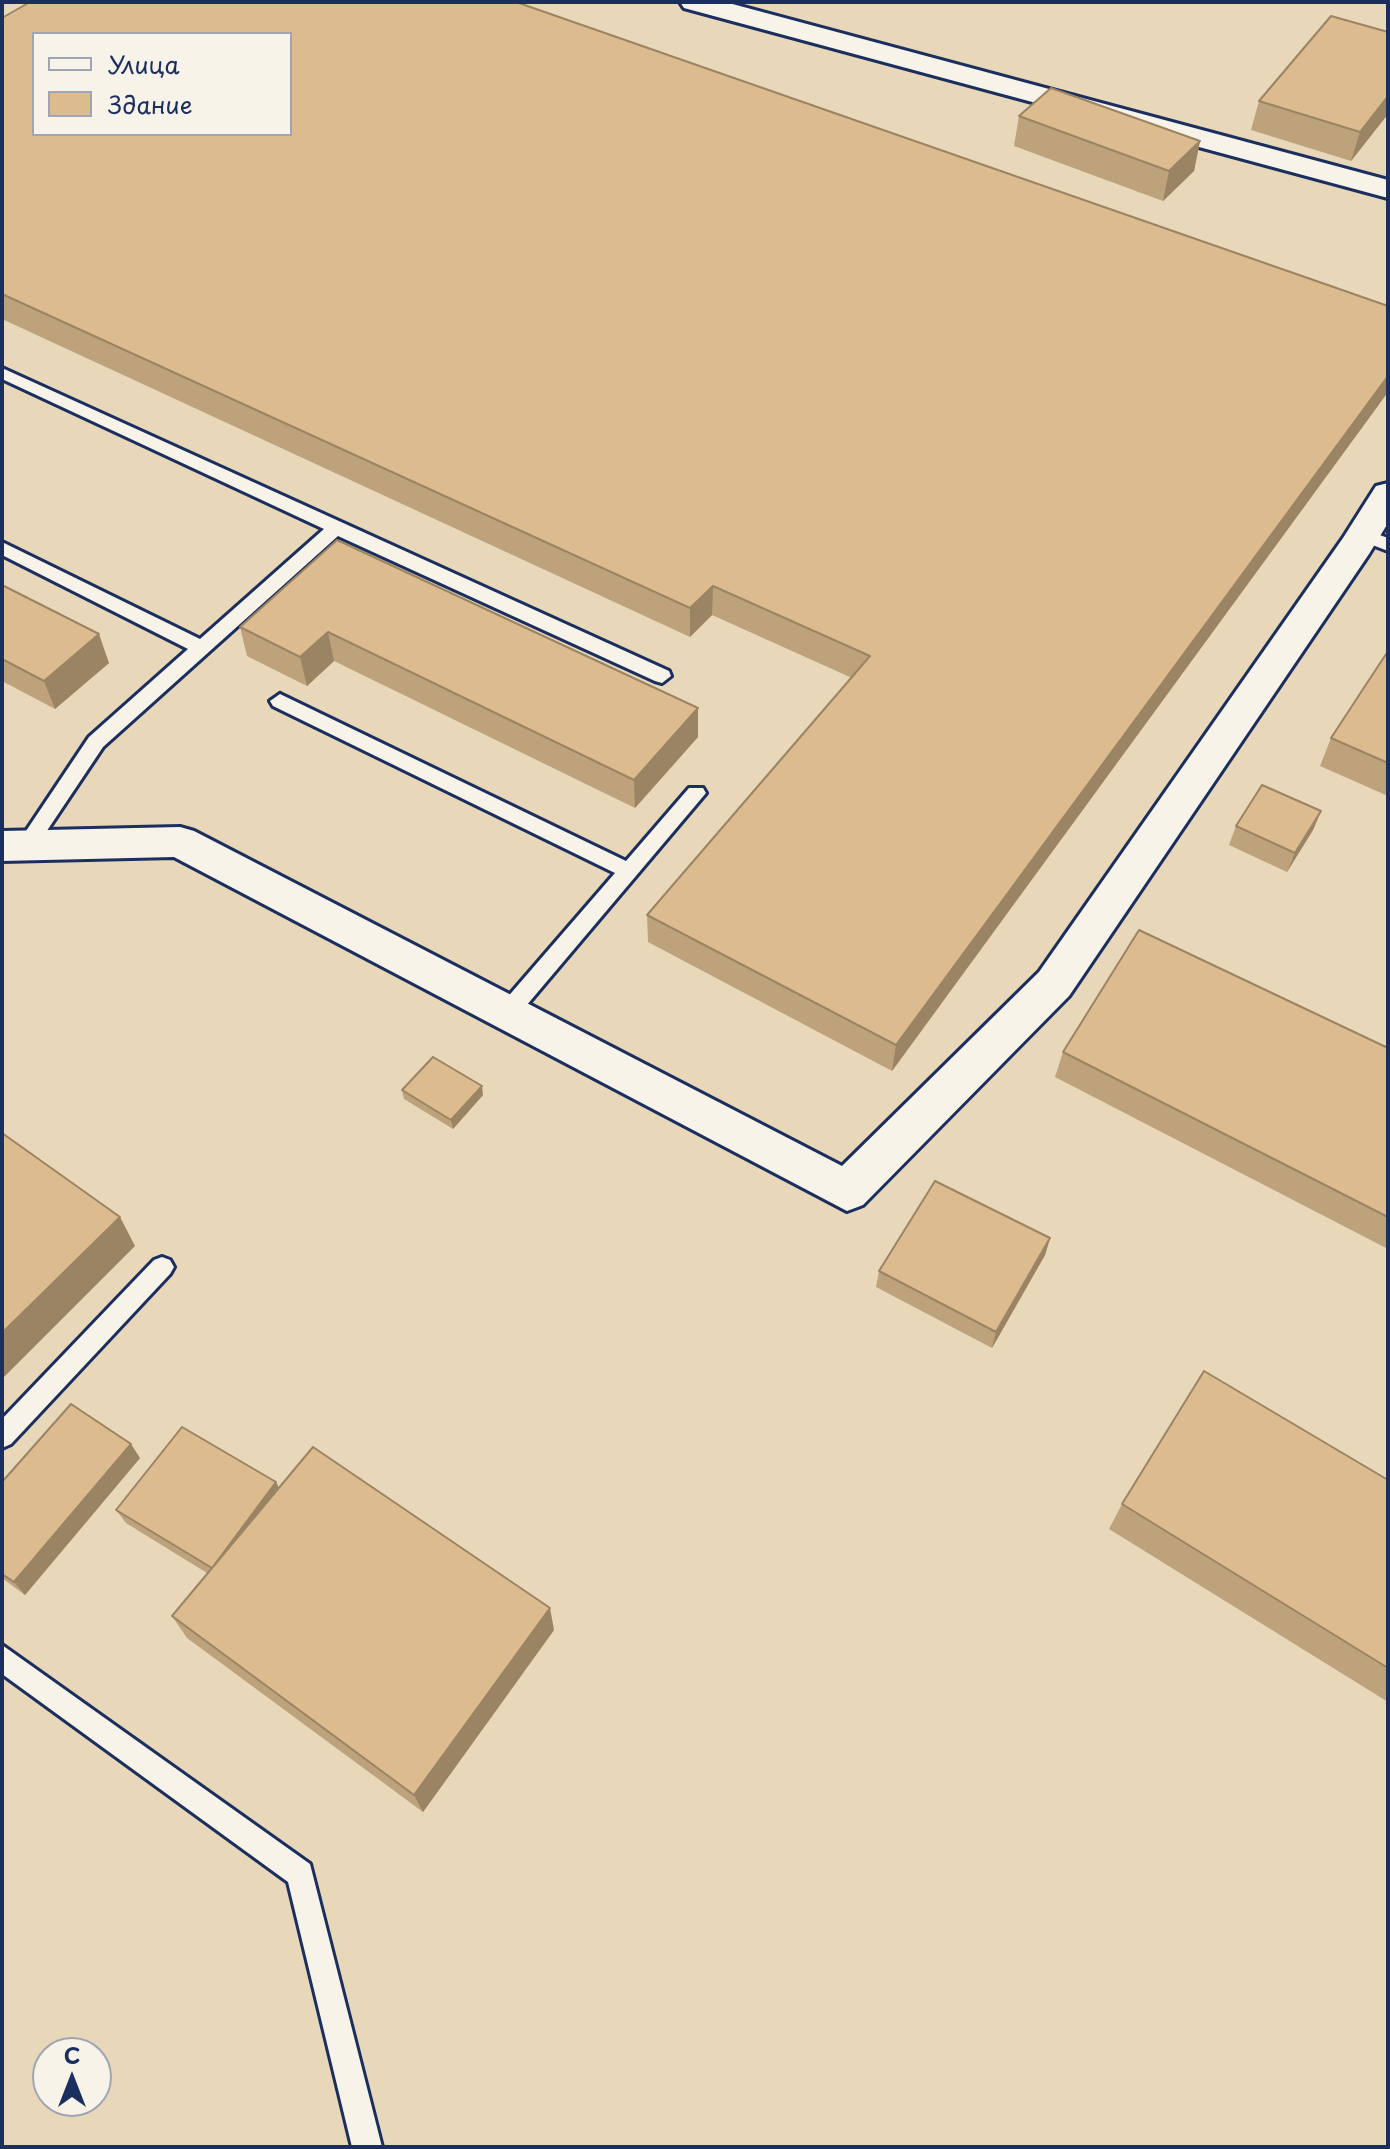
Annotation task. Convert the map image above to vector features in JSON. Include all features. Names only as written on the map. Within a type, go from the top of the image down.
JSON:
[{"type":"street","points":[[694,2],[1388,189]]},
{"type":"street","points":[[15,846],[180,842],[847,1191],[1054,984],[1375,540],[1388,494]]},
{"type":"lane","points":[[2,373],[662,676]]},
{"type":"lane","points":[[15,846],[96,742],[336,528]]},
{"type":"lane","points":[[2,548],[202,648]]},
{"type":"lane","points":[[280,701],[629,871]]},
{"type":"lane","points":[[507,1013],[696,793]]},
{"type":"lane","points":[[2,1436],[162,1267]]},
{"type":"lane","points":[[2,1658],[300,1874],[367,2147]]},
{"type":"shaded area","points":[[2,2],[1388,2],[1388,2147],[2,2147]]},
{"type":"building","points":[[30,2],[516,2],[1388,306],[1388,376],[896,1045],[647,915],[870,656],[713,586],[690,608],[2,294],[2,18]]},
{"type":"building","points":[[1331,16],[1388,32],[1388,96],[1360,132],[1259,101]]},
{"type":"building","points":[[1051,88],[1200,141],[1169,171],[1019,116]]},
{"type":"building","points":[[337,540],[698,708],[634,780],[328,632],[300,657],[240,627]]},
{"type":"building","points":[[2,585],[99,634],[44,681],[2,659]]},
{"type":"building","points":[[1388,651],[1388,763],[1331,738]]},
{"type":"building","points":[[1262,785],[1321,811],[1295,853],[1236,826]]},
{"type":"building","points":[[1139,930],[1388,1048],[1388,1217],[1063,1052]]},
{"type":"building","points":[[433,1057],[482,1086],[451,1120],[402,1090]]},
{"type":"building","points":[[2,1133],[120,1217],[2,1333]]},
{"type":"building","points":[[935,1181],[1050,1238],[996,1332],[879,1271]]},
{"type":"building","points":[[1204,1371],[1388,1480],[1388,1668],[1122,1504]]},
{"type":"building","points":[[71,1404],[131,1444],[14,1582],[2,1574],[2,1482]]},
{"type":"building","points":[[182,1427],[276,1482],[212,1568],[116,1510]]},
{"type":"building","points":[[313,1447],[550,1608],[414,1795],[172,1616]]}]
